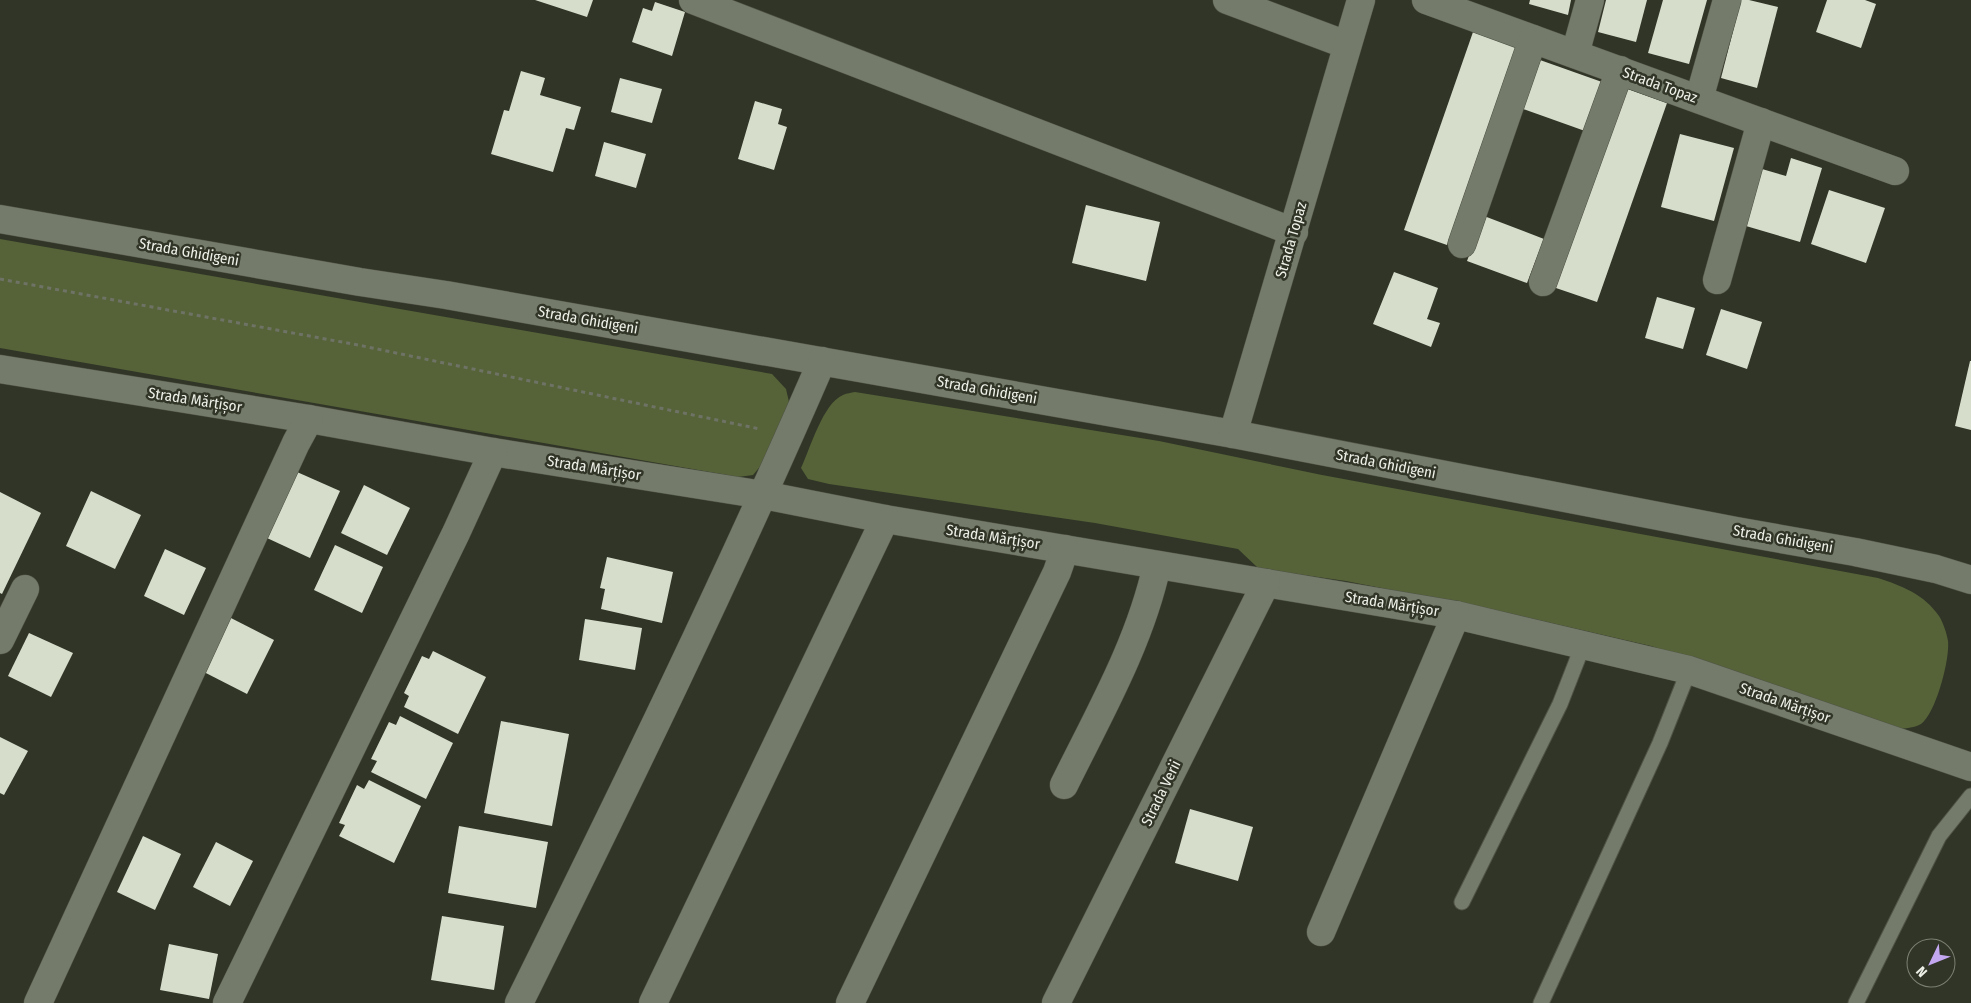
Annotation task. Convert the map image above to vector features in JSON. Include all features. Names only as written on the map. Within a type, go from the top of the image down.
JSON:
[{"type":"street","points":[[693,0],[1294,232]]},
{"type":"street","points":[[1227,0],[1347,44]]},
{"type":"street","name":"Strada Topaz","points":[[1233,434],[1361,0]]},
{"type":"street","name":"Strada Topaz","points":[[1426,0],[1895,170]]},
{"type":"street","points":[[1575,54],[1590,0]]},
{"type":"street","points":[[1699,100],[1727,0]]},
{"type":"street","points":[[1462,244],[1533,39]]},
{"type":"street","points":[[1543,282],[1620,70]]},
{"type":"street","points":[[1717,280],[1760,122]]},
{"type":"street","name":"Strada Ghidigeni","points":[[0,219],[822,360],[1233,434],[1736,531],[1855,552],[1936,569],[1971,580]]},
{"type":"street","points":[[519,1003],[590,861],[763,495],[822,360]]},
{"type":"street","name":"Strada Mărțișor","points":[[0,369],[309,419],[493,452],[763,495],[885,519],[1456,614],[1689,670],[1971,767]]},
{"type":"street","points":[[38,1003],[296,443],[309,419]]},
{"type":"street","points":[[227,1003],[456,533],[493,452]]},
{"type":"street","points":[[653,1003],[885,519]]},
{"type":"street","points":[[850,1003],[1053,581],[1065,549]]},
{"type":"street","points":[[1064,785],[1126,658],[1151,592],[1157,565]]},
{"type":"street","name":"Strada Verii","points":[[1056,1003],[1266,583]]},
{"type":"street","points":[[0,640],[24,589]]},
{"type":"street","points":[[1321,932],[1456,614]]},
{"type":"lane","points":[[1462,902],[1560,704],[1583,645]]},
{"type":"lane","points":[[1541,1003],[1660,743],[1689,670]]},
{"type":"lane","points":[[1856,1003],[1939,836],[1971,796]]},
{"type":"path","points":[[0,279],[358,345],[790,436]]},
{"type":"green space","points":[[0,239],[772,374],[786,389],[789,402],[763,463],[753,475],[738,477],[0,348]]},
{"type":"green space","points":[[855,392],[1159,441],[1322,475],[1878,578],[1919,596],[1933,608],[1942,621],[1948,641],[1948,649],[1941,685],[1927,718],[1919,725],[1902,729],[1651,646],[1512,614],[1346,581],[1268,570],[1257,567],[1238,549],[1095,523],[829,484],[808,479],[801,468],[823,417],[836,400],[844,394]]},
{"type":"building","points":[[535,0],[593,0],[587,17]]},
{"type":"building","points":[[1530,0],[1571,0],[1568,15],[1529,4]]},
{"type":"building","points":[[1606,0],[1647,0],[1636,42],[1598,32]]},
{"type":"building","points":[[1663,0],[1707,0],[1689,64],[1648,53]]},
{"type":"building","points":[[1741,0],[1778,7],[1757,88],[1721,78]]},
{"type":"building","points":[[1827,0],[1865,0],[1876,4],[1861,48],[1816,32]]},
{"type":"building","points":[[655,2],[685,12],[672,56],[632,42],[643,8],[652,11]]},
{"type":"building","points":[[1473,32],[1516,47],[1447,245],[1404,230]]},
{"type":"building","points":[[1540,60],[1602,82],[1585,131],[1523,109]]},
{"type":"building","points":[[521,71],[545,78],[540,95],[581,107],[574,130],[566,128],[553,172],[491,154],[504,110],[509,111]]},
{"type":"building","points":[[620,78],[662,89],[652,123],[611,112]]},
{"type":"building","points":[[1622,87],[1667,103],[1597,302],[1553,287]]},
{"type":"building","points":[[755,101],[782,109],[778,124],[787,127],[774,170],[738,159]]},
{"type":"building","points":[[1680,134],[1734,148],[1714,221],[1661,207]]},
{"type":"building","points":[[604,142],[646,154],[636,188],[595,176]]},
{"type":"building","points":[[1791,158],[1822,168],[1800,242],[1746,226],[1762,169],[1786,176]]},
{"type":"building","points":[[1829,190],[1885,208],[1866,263],[1811,244]]},
{"type":"building","points":[[1086,205],[1160,222],[1146,281],[1072,263]]},
{"type":"building","points":[[1484,216],[1544,239],[1527,283],[1467,261]]},
{"type":"building","points":[[1394,272],[1438,288],[1427,319],[1440,323],[1431,347],[1373,324]]},
{"type":"building","points":[[1657,297],[1695,308],[1683,349],[1645,338]]},
{"type":"building","points":[[1721,309],[1762,322],[1747,369],[1706,355]]},
{"type":"building","points":[[1971,361],[1971,430],[1955,426]]},
{"type":"building","points":[[297,472],[340,491],[310,558],[267,538]]},
{"type":"building","points":[[364,485],[410,508],[387,555],[341,533]]},
{"type":"building","points":[[91,491],[141,515],[115,569],[66,546]]},
{"type":"building","points":[[0,492],[41,513],[2,594],[0,593]]},
{"type":"building","points":[[335,545],[383,567],[362,613],[314,590]]},
{"type":"building","points":[[165,549],[206,568],[184,615],[144,596]]},
{"type":"building","points":[[607,557],[673,572],[662,623],[601,609],[605,589],[600,588]]},
{"type":"building","points":[[227,616],[274,640],[247,694],[200,670]]},
{"type":"building","points":[[585,619],[642,628],[635,670],[579,660]]},
{"type":"building","points":[[29,633],[73,653],[51,697],[8,676]]},
{"type":"building","points":[[433,651],[486,677],[458,734],[404,707],[409,696],[404,693],[422,656],[429,659]]},
{"type":"building","points":[[400,716],[453,743],[426,799],[371,772],[377,761],[371,759],[389,722],[396,725]]},
{"type":"building","points":[[501,721],[569,734],[552,826],[484,813]]},
{"type":"building","points":[[0,737],[28,751],[4,795],[0,793]]},
{"type":"building","points":[[369,780],[421,806],[394,863],[339,836],[345,825],[339,823],[357,785],[364,789]]},
{"type":"building","points":[[1190,809],[1253,827],[1238,881],[1175,863]]},
{"type":"building","points":[[459,826],[548,842],[536,908],[448,893]]},
{"type":"building","points":[[143,836],[181,854],[155,910],[117,892]]},
{"type":"building","points":[[216,842],[253,861],[230,906],[193,887]]},
{"type":"building","points":[[442,916],[504,926],[494,990],[431,980]]},
{"type":"building","points":[[169,944],[218,954],[209,999],[160,990]]}]
